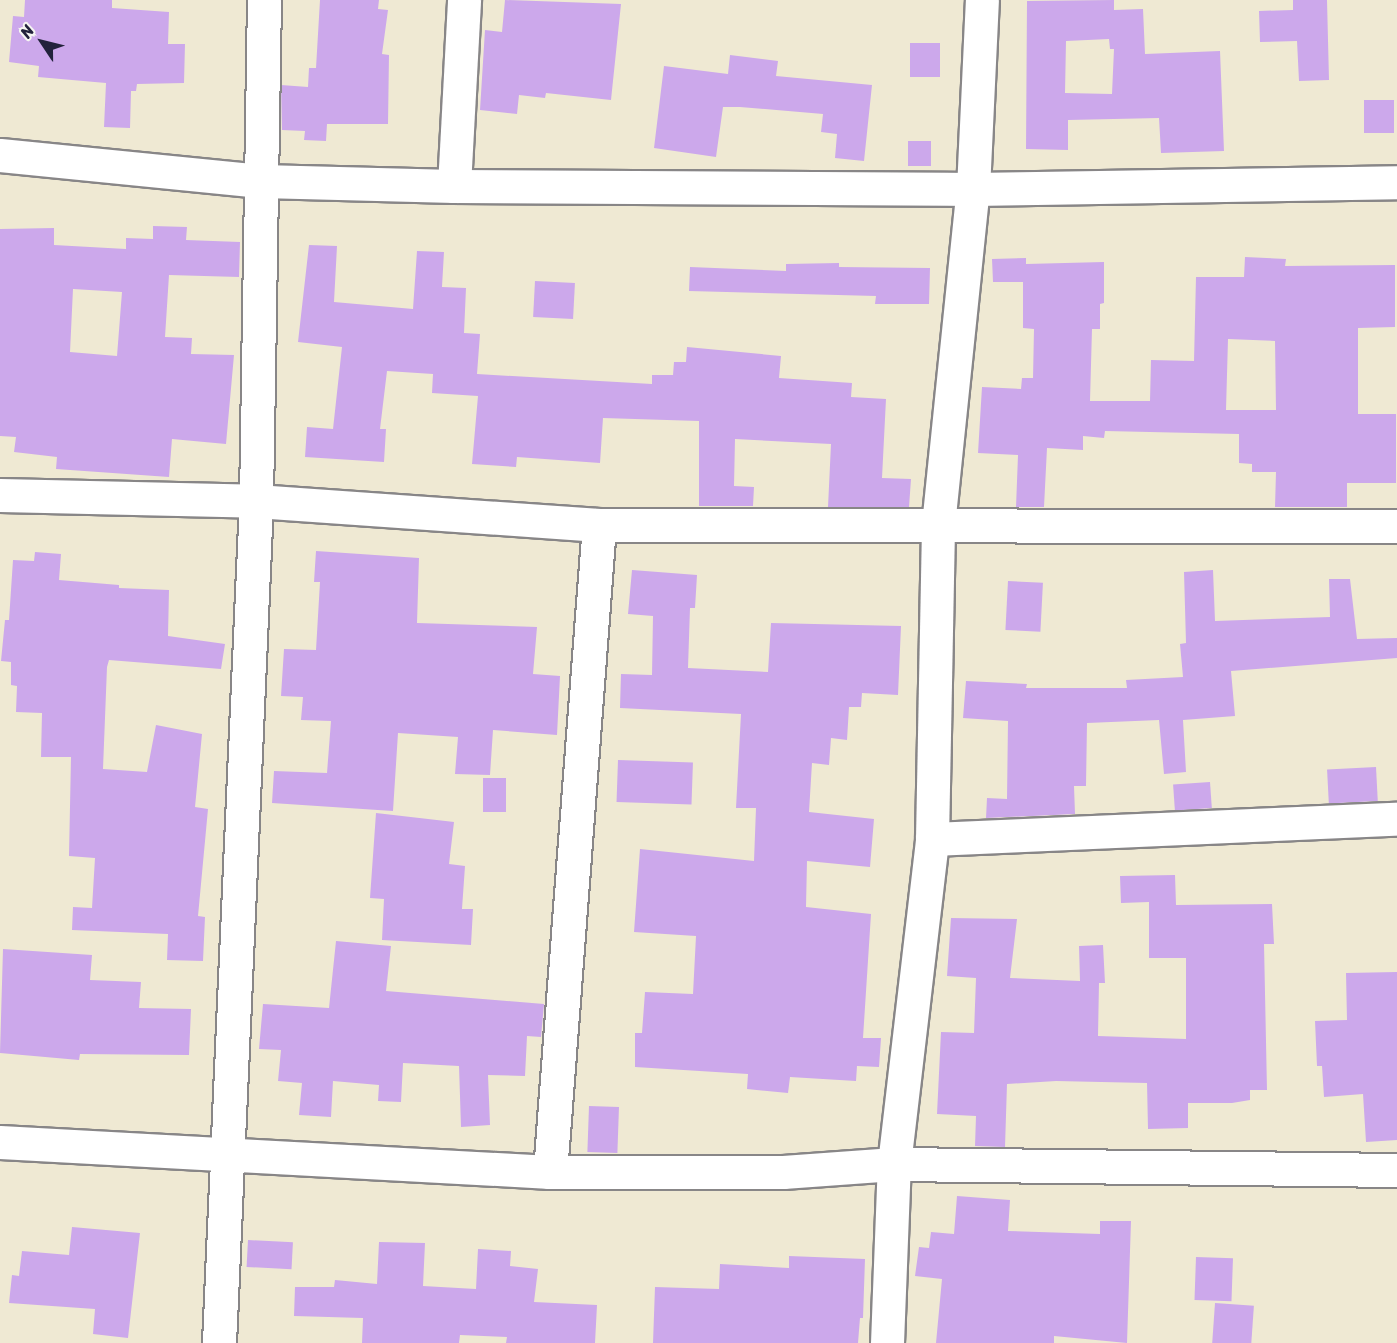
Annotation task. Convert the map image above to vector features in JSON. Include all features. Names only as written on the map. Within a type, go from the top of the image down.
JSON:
[{"type":"street","points":[[219,1343],[256,501],[264,0]]},
{"type":"street","points":[[454,186],[464,0]]},
{"type":"street","points":[[887,1343],[894,1164],[932,839],[938,525],[973,189],[982,0]]},
{"type":"street","points":[[0,155],[261,181],[454,186],[973,189],[1397,182]]},
{"type":"street","points":[[0,495],[256,501],[599,525],[1397,526]]},
{"type":"street","points":[[550,1172],[599,525]]},
{"type":"street","points":[[932,839],[1397,819]]},
{"type":"street","points":[[0,1142],[228,1152],[550,1172],[783,1172],[894,1164],[1397,1170]]},
{"type":"building","points":[[25,0],[112,0],[112,8],[169,12],[168,44],[185,44],[184,83],[137,84],[136,91],[131,91],[130,128],[104,127],[106,83],[38,77],[39,66],[9,62],[13,16],[24,17]]},
{"type":"building","points":[[320,0],[379,0],[378,9],[388,10],[382,54],[389,55],[388,124],[327,124],[326,141],[304,140],[305,131],[282,130],[281,85],[308,87],[309,68],[316,68]]},
{"type":"building","points":[[505,0],[621,4],[611,100],[546,93],[545,98],[519,95],[517,114],[480,110],[485,30],[502,32]]},
{"type":"building","points":[[1114,0],[1114,10],[1143,9],[1145,54],[1220,51],[1224,151],[1161,153],[1159,118],[1068,120],[1068,150],[1026,149],[1027,1]],"holes":[[[1109,39],[1110,49],[1114,49],[1112,94],[1065,93],[1066,41]]]},
{"type":"building","points":[[1293,0],[1327,0],[1329,80],[1299,81],[1297,41],[1260,42],[1259,11],[1293,10]]},
{"type":"building","points":[[910,43],[940,43],[940,77],[910,77]]},
{"type":"building","points":[[730,55],[778,61],[776,76],[872,85],[864,161],[835,158],[837,134],[821,132],[823,114],[740,107],[723,107],[716,157],[654,148],[664,66],[728,74]]},
{"type":"building","points":[[1364,100],[1394,100],[1394,133],[1364,133]]},
{"type":"building","points":[[908,141],[931,141],[931,166],[908,166]]},
{"type":"building","points":[[153,226],[187,227],[186,240],[240,242],[239,277],[169,275],[165,337],[192,338],[191,354],[234,355],[226,444],[172,439],[169,477],[56,469],[57,457],[14,452],[16,437],[0,436],[0,229],[54,228],[54,245],[126,249],[126,238],[153,239]],"holes":[[[73,289],[122,292],[117,356],[70,352]]]},
{"type":"building","points":[[309,245],[337,246],[334,302],[413,309],[417,251],[444,252],[442,287],[466,288],[464,333],[480,334],[477,374],[652,384],[652,375],[673,375],[674,362],[686,362],[687,347],[781,356],[779,378],[852,383],[851,397],[886,399],[882,478],[911,479],[909,507],[828,507],[831,444],[735,439],[734,486],[754,487],[753,506],[699,506],[699,421],[603,418],[600,463],[517,457],[516,467],[472,464],[478,396],[432,393],[433,374],[387,371],[380,429],[386,429],[384,462],[305,457],[307,427],[333,429],[342,347],[298,342]]},
{"type":"building","points":[[1245,257],[1286,259],[1285,266],[1395,265],[1395,327],[1358,328],[1358,414],[1396,414],[1396,483],[1347,483],[1347,507],[1275,507],[1276,472],[1252,472],[1252,464],[1239,463],[1239,434],[1105,431],[1104,438],[1083,436],[1083,450],[1047,448],[1044,507],[1016,507],[1018,455],[978,453],[982,387],[1021,389],[1022,378],[1033,378],[1034,329],[1023,328],[1023,282],[993,282],[992,259],[1026,258],[1026,264],[1104,262],[1104,303],[1100,304],[1100,329],[1092,329],[1090,401],[1150,401],[1151,360],[1194,361],[1196,277],[1244,277]],"holes":[[[1228,339],[1275,341],[1276,410],[1226,410]]]},
{"type":"building","points":[[839,263],[839,267],[930,268],[929,304],[875,304],[876,296],[689,291],[690,267],[786,271],[786,264]]},
{"type":"building","points":[[535,281],[575,283],[573,319],[533,317]]},
{"type":"building","points":[[316,551],[419,558],[417,623],[537,627],[533,674],[560,676],[557,735],[493,730],[490,775],[455,774],[458,737],[398,733],[393,811],[272,803],[274,771],[327,773],[331,721],[301,720],[303,697],[281,696],[284,649],[316,650],[320,582],[314,582]]},
{"type":"building","points":[[35,552],[61,554],[59,580],[119,585],[119,588],[169,590],[168,636],[225,644],[221,669],[109,660],[107,667],[103,769],[147,772],[156,725],[202,734],[195,807],[208,809],[198,916],[205,917],[203,961],[167,960],[168,934],[72,930],[73,907],[92,908],[95,858],[69,856],[71,757],[41,757],[42,713],[16,712],[17,686],[11,685],[11,662],[1,661],[5,620],[9,620],[13,560],[34,561]]},
{"type":"building","points":[[632,570],[697,575],[695,608],[690,608],[688,668],[768,672],[771,623],[901,626],[898,695],[862,693],[861,707],[849,707],[847,740],[831,738],[829,765],[812,763],[809,812],[874,819],[870,867],[807,861],[806,907],[871,914],[863,1038],[881,1038],[879,1067],[857,1066],[856,1081],[790,1077],[788,1093],[747,1089],[748,1074],[635,1067],[635,1033],[642,1033],[645,992],[693,994],[696,936],[634,932],[640,849],[754,861],[756,808],[736,808],[741,714],[620,708],[621,674],[652,675],[653,616],[628,614]]},
{"type":"building","points":[[1213,570],[1215,621],[1330,617],[1329,579],[1350,579],[1357,639],[1397,638],[1397,658],[1231,671],[1235,716],[1183,720],[1186,772],[1164,774],[1159,720],[1087,723],[1086,786],[1074,786],[1075,814],[986,818],[987,798],[1007,799],[1008,721],[963,718],[966,681],[1027,684],[1026,688],[1127,688],[1126,680],[1183,677],[1180,644],[1186,643],[1184,572]]},
{"type":"building","points":[[1008,581],[1043,583],[1040,632],[1005,630]]},
{"type":"building","points":[[618,760],[693,763],[691,805],[617,802]]},
{"type":"building","points":[[1376,767],[1378,801],[1329,804],[1327,770]]},
{"type":"building","points":[[483,778],[506,778],[506,812],[483,812]]},
{"type":"building","points":[[1210,782],[1212,808],[1175,811],[1173,785]]},
{"type":"building","points":[[376,813],[454,822],[449,864],[465,866],[462,909],[473,909],[471,945],[382,940],[384,899],[370,898]]},
{"type":"building","points":[[1175,875],[1176,905],[1272,904],[1274,944],[1264,944],[1267,1090],[1250,1090],[1250,1100],[1232,1103],[1188,1103],[1188,1128],[1148,1129],[1147,1083],[1056,1081],[1007,1084],[1005,1147],[975,1146],[976,1116],[937,1114],[941,1032],[974,1033],[976,978],[947,976],[951,918],[1017,919],[1010,978],[1080,981],[1079,946],[1103,945],[1105,983],[1099,983],[1098,1036],[1186,1039],[1186,958],[1149,958],[1149,902],[1121,903],[1120,876]]},
{"type":"building","points":[[336,941],[391,946],[386,991],[544,1004],[541,1037],[527,1036],[525,1076],[488,1075],[490,1125],[461,1127],[459,1066],[403,1063],[401,1102],[378,1101],[379,1085],[333,1081],[331,1117],[299,1115],[302,1083],[278,1081],[281,1050],[259,1049],[263,1004],[329,1008]]},
{"type":"building","points":[[3,949],[92,955],[90,980],[141,982],[139,1008],[191,1009],[189,1055],[80,1054],[79,1060],[0,1053]]},
{"type":"building","points":[[1397,972],[1397,1140],[1366,1142],[1363,1094],[1324,1097],[1322,1066],[1317,1066],[1315,1021],[1347,1020],[1346,973]]},
{"type":"building","points":[[589,1106],[619,1107],[617,1153],[587,1152]]},
{"type":"building","points":[[957,1196],[1010,1200],[1008,1231],[1100,1234],[1100,1221],[1131,1221],[1127,1343],[1054,1336],[1054,1343],[936,1343],[942,1279],[915,1276],[919,1247],[929,1248],[931,1232],[954,1234]]},
{"type":"building","points":[[72,1227],[140,1233],[128,1338],[93,1334],[95,1309],[9,1303],[12,1275],[19,1276],[22,1251],[69,1255]]},
{"type":"building","points":[[248,1240],[293,1242],[292,1269],[247,1267]]},
{"type":"building","points":[[379,1242],[425,1243],[423,1286],[476,1289],[478,1249],[511,1251],[510,1266],[538,1269],[534,1302],[597,1305],[595,1343],[506,1343],[507,1337],[460,1335],[459,1343],[362,1343],[363,1318],[294,1316],[295,1287],[334,1287],[335,1280],[377,1284]]},
{"type":"building","points":[[789,1256],[865,1259],[863,1318],[860,1318],[858,1343],[653,1343],[655,1287],[719,1289],[720,1264],[789,1268]]},
{"type":"building","points":[[1196,1257],[1233,1258],[1231,1301],[1194,1300]]},
{"type":"building","points":[[1215,1303],[1254,1306],[1251,1343],[1212,1343]]}]
